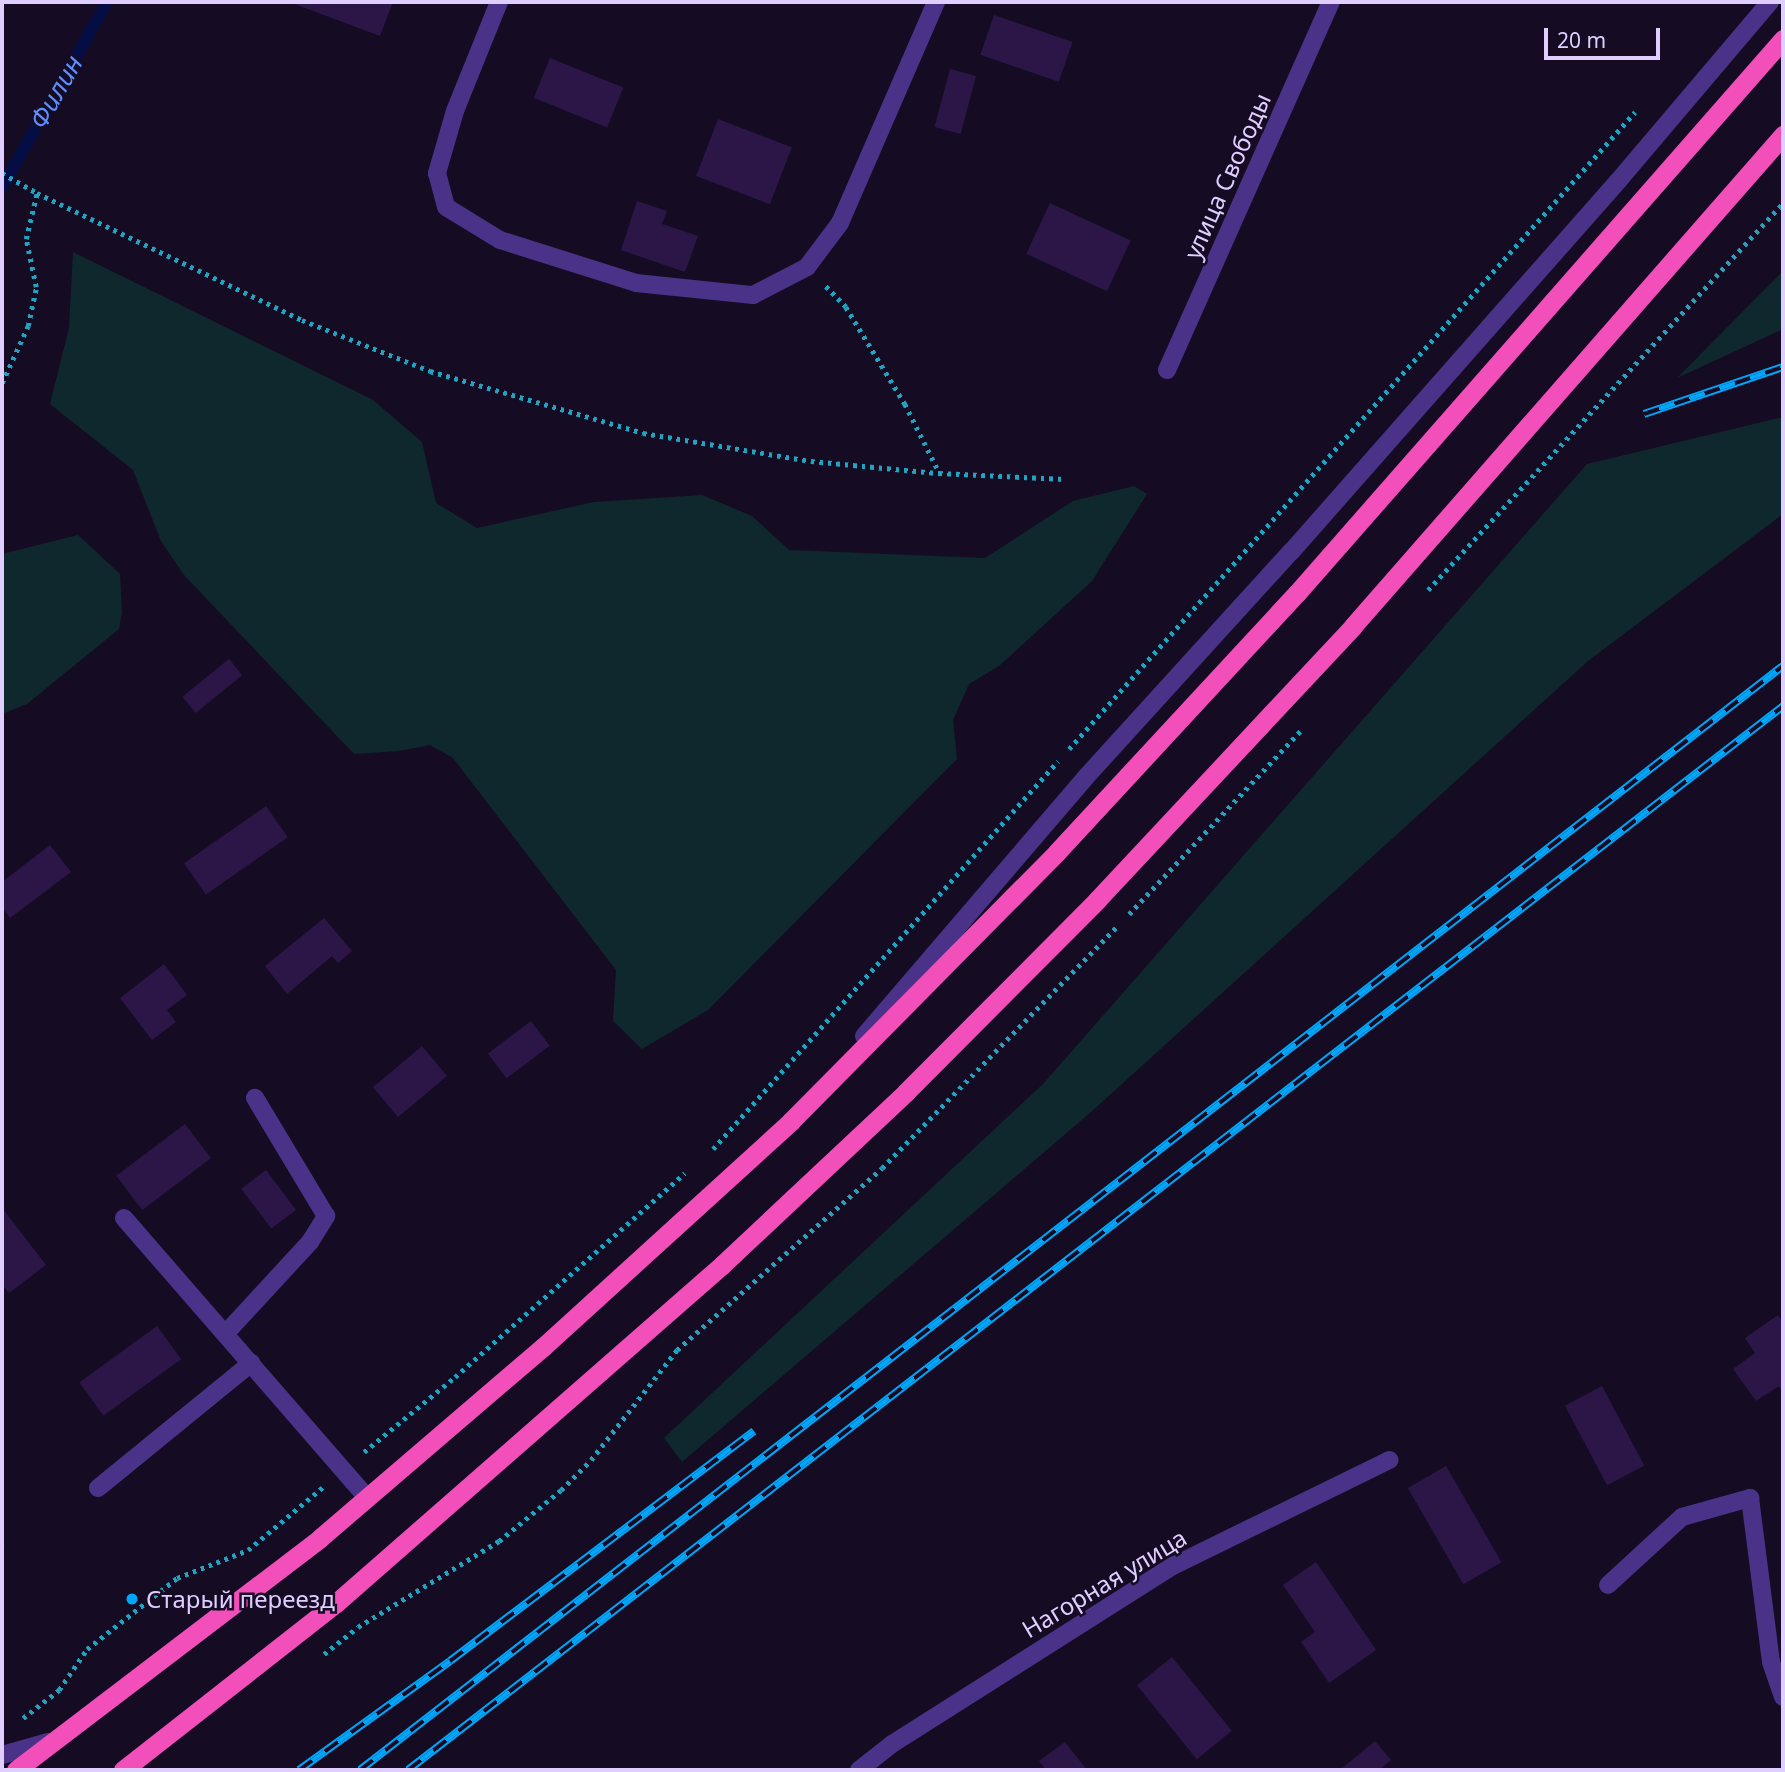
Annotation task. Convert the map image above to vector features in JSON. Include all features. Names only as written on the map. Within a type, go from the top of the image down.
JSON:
[{"type":"highway","points":[[16,1770],[298,1556],[543,1347],[791,1121],[1057,852],[1297,593],[1783,39]]},
{"type":"highway","points":[[123,1770],[336,1603],[722,1265],[906,1092],[1097,900],[1353,626],[1783,135]]},
{"type":"street","points":[[499,2],[455,111],[437,173],[446,206],[500,240],[636,283],[753,295],[807,267],[841,223],[936,2]]},
{"type":"street","name":"улица Свободы","points":[[1167,370],[1331,2]]},
{"type":"street","points":[[791,1121],[1085,778],[1364,469],[1619,180],[1770,2]]},
{"type":"street","points":[[226,1333],[310,1242],[326,1216],[256,1098]]},
{"type":"street","points":[[124,1218],[367,1498]]},
{"type":"street","points":[[98,1488],[251,1363]]},
{"type":"street","name":"Нагорная улица","points":[[859,1770],[892,1744],[1173,1566],[1388,1460]]},
{"type":"street","points":[[1608,1585],[1682,1517],[1750,1498],[1771,1662],[1783,1697]]},
{"type":"street","points":[[2,1755],[58,1739]]},
{"type":"path","points":[[702,1158],[1640,106]]},
{"type":"path","points":[[2,173],[37,193],[302,320],[430,371],[643,433],[811,460],[939,472],[1065,479]]},
{"type":"path","points":[[2,383],[28,326],[36,287],[26,239],[37,193]]},
{"type":"path","points":[[807,267],[846,306],[905,404],[939,472]]},
{"type":"path","points":[[19,1720],[38,1709],[59,1689],[87,1649],[177,1578],[248,1550],[455,1377],[692,1167]]},
{"type":"path","points":[[358,1627],[499,1541],[591,1460]]},
{"type":"green space","points":[[73,252],[373,400],[422,442],[436,503],[477,528],[594,502],[702,495],[752,516],[789,550],[985,558],[1073,501],[1134,486],[1147,494],[1092,581],[999,666],[969,684],[953,720],[957,759],[708,1010],[642,1049],[613,1021],[616,970],[453,758],[430,745],[399,751],[354,754],[184,575],[161,541],[133,470],[50,404],[69,328]]},
{"type":"green space","points":[[1783,271],[1783,329],[1677,378]]},
{"type":"green space","points":[[1783,417],[1783,514],[1588,661],[1091,1112],[682,1462],[664,1438],[1043,1084],[1587,464]]},
{"type":"green space","points":[[78,535],[120,574],[122,613],[119,629],[27,704],[2,714],[2,554]]},
{"type":"building","points":[[289,2],[393,2],[380,36]]},
{"type":"building","points":[[994,15],[1072,42],[1059,82],[980,55]]},
{"type":"building","points":[[550,58],[623,88],[607,127],[534,98]]},
{"type":"building","points":[[950,69],[976,76],[961,134],[934,127]]},
{"type":"building","points":[[718,119],[792,147],[770,204],[696,176]]},
{"type":"building","points":[[637,201],[667,211],[662,224],[698,236],[685,272],[621,250]]},
{"type":"building","points":[[1050,203],[1131,241],[1107,291],[1026,254]]},
{"type":"building","points":[[229,659],[242,675],[196,713],[182,697]]},
{"type":"building","points":[[266,806],[288,837],[206,894],[184,863]]},
{"type":"building","points":[[50,845],[71,872],[10,918],[2,907],[2,882]]},
{"type":"building","points":[[324,918],[352,951],[338,963],[332,956],[287,994],[265,966]]},
{"type":"building","points":[[164,964],[187,995],[167,1010],[176,1022],[152,1040],[120,998]]},
{"type":"building","points":[[531,1021],[550,1046],[507,1078],[488,1053]]},
{"type":"building","points":[[422,1046],[447,1076],[398,1117],[373,1087]]},
{"type":"building","points":[[185,1124],[211,1158],[142,1210],[116,1176]]},
{"type":"building","points":[[266,1170],[296,1210],[271,1229],[241,1189]]},
{"type":"building","points":[[2,1208],[46,1265],[9,1293],[2,1285]]},
{"type":"building","points":[[1778,1315],[1783,1323],[1783,1388],[1781,1390],[1779,1386],[1756,1401],[1733,1369],[1755,1353],[1745,1338]]},
{"type":"building","points":[[157,1326],[181,1359],[103,1416],[79,1382]]},
{"type":"building","points":[[1602,1386],[1644,1465],[1607,1485],[1565,1406]]},
{"type":"building","points":[[1446,1466],[1502,1562],[1463,1584],[1408,1488]]},
{"type":"building","points":[[1316,1562],[1376,1650],[1329,1683],[1301,1642],[1315,1632],[1283,1585]]},
{"type":"building","points":[[1172,1657],[1232,1731],[1197,1759],[1137,1685]]},
{"type":"building","points":[[1375,1741],[1391,1760],[1379,1770],[1340,1770]]},
{"type":"building","points":[[1065,1742],[1087,1770],[1046,1770],[1039,1761]]},
{"type":"waterway","name":"Филин","points":[[2,187],[107,2]]},
{"type":"railway","points":[[1644,414],[1783,367]]},
{"type":"railway","points":[[360,1770],[1783,666]]},
{"type":"railway","points":[[408,1770],[1783,706]]},
{"type":"railway","points":[[299,1770],[450,1661],[754,1431]]},
{"type":"place","name":"Старый переезд","points":[[132,1599]]}]
